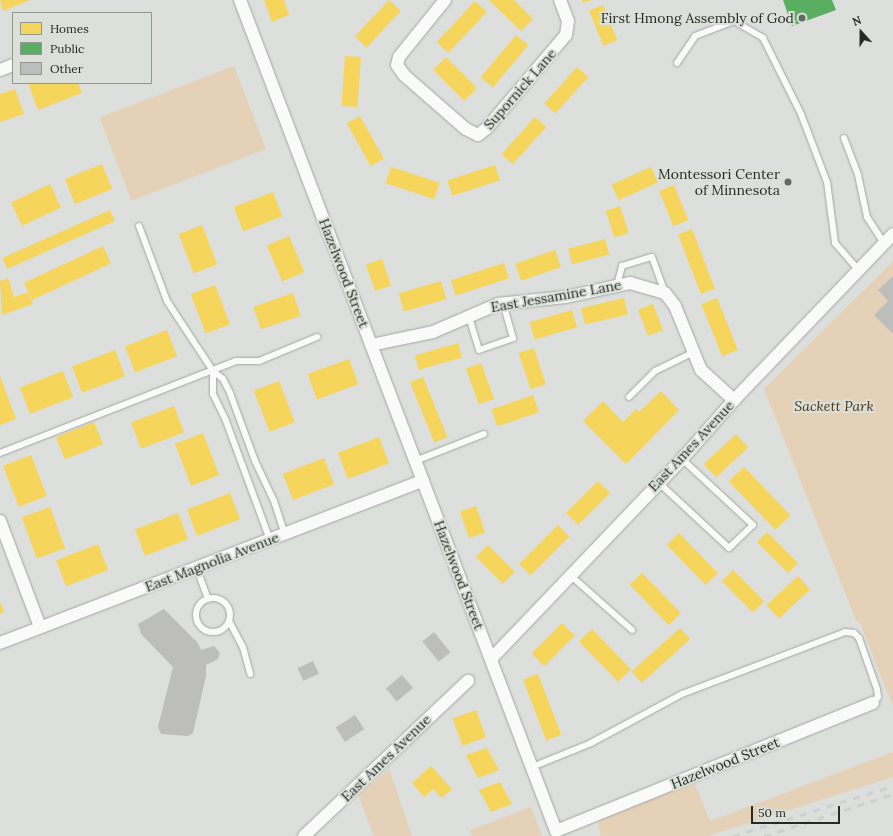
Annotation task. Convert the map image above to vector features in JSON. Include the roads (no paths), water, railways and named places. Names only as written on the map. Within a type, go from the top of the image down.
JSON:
[{"type":"street","name":"Hazelwood Street","points":[[240,0],[556,831],[873,703]]},
{"type":"street","name":"Supornick Lane","points":[[445,0],[399,57],[397,65],[399,71],[466,129],[478,135],[487,128],[566,35],[568,21],[560,0]]},
{"type":"street","points":[[0,70],[12,65]]},
{"type":"street","name":"East Ames Avenue","points":[[491,659],[658,482],[682,459],[734,400],[858,268],[893,234]]},
{"type":"street","name":"East Jessamine Lane","points":[[371,345],[433,332],[503,303],[566,296],[630,283],[665,293]]},
{"type":"street","points":[[665,293],[674,306],[692,353],[701,370],[734,400]]},
{"type":"street","name":"East Magnolia Avenue","points":[[0,642],[423,482]]},
{"type":"street","points":[[0,521],[40,627]]},
{"type":"street","name":"East Ames Avenue","points":[[304,836],[468,681]]},
{"type":"lane","points":[[677,63],[695,36],[734,21],[763,38],[801,114],[827,182],[835,243],[858,268]]},
{"type":"lane","points":[[844,138],[858,175],[866,217],[884,243]]},
{"type":"lane","points":[[139,226],[167,301],[213,371],[223,379],[230,393],[255,461],[274,501],[285,534]]},
{"type":"lane","points":[[617,285],[622,266],[652,257],[665,293]]},
{"type":"lane","points":[[469,317],[479,350],[513,338],[503,303]]},
{"type":"lane","points":[[0,453],[236,361],[260,361],[317,337]]},
{"type":"lane","points":[[629,398],[655,371],[692,353]]},
{"type":"lane","points":[[213,371],[213,394],[226,421],[270,540]]},
{"type":"lane","points":[[415,461],[484,434]]},
{"type":"lane","points":[[658,482],[729,548],[753,525],[682,459]]},
{"type":"lane","points":[[197,568],[208,599]]},
{"type":"lane","points":[[570,575],[632,630]]},
{"type":"lane","points":[[229,621],[217,632],[211,632],[201,627],[196,611],[199,606],[208,599],[223,602],[229,611],[229,621],[243,647],[250,674]]},
{"type":"lane","points":[[532,767],[591,743],[682,694],[845,632],[854,633],[859,638],[878,689],[878,697],[873,703]]},
{"type":"railway","points":[[733,836],[893,786]]},
{"type":"railway","points":[[764,836],[893,794]]},
{"type":"place","name":"First Hmong Assembly of God","points":[[802,18]]},
{"type":"place","name":"Montessori Center of Minnesota","points":[[788,182]]},
{"type":"park label","name":"Sackett Park","points":[[834,406]]}]
